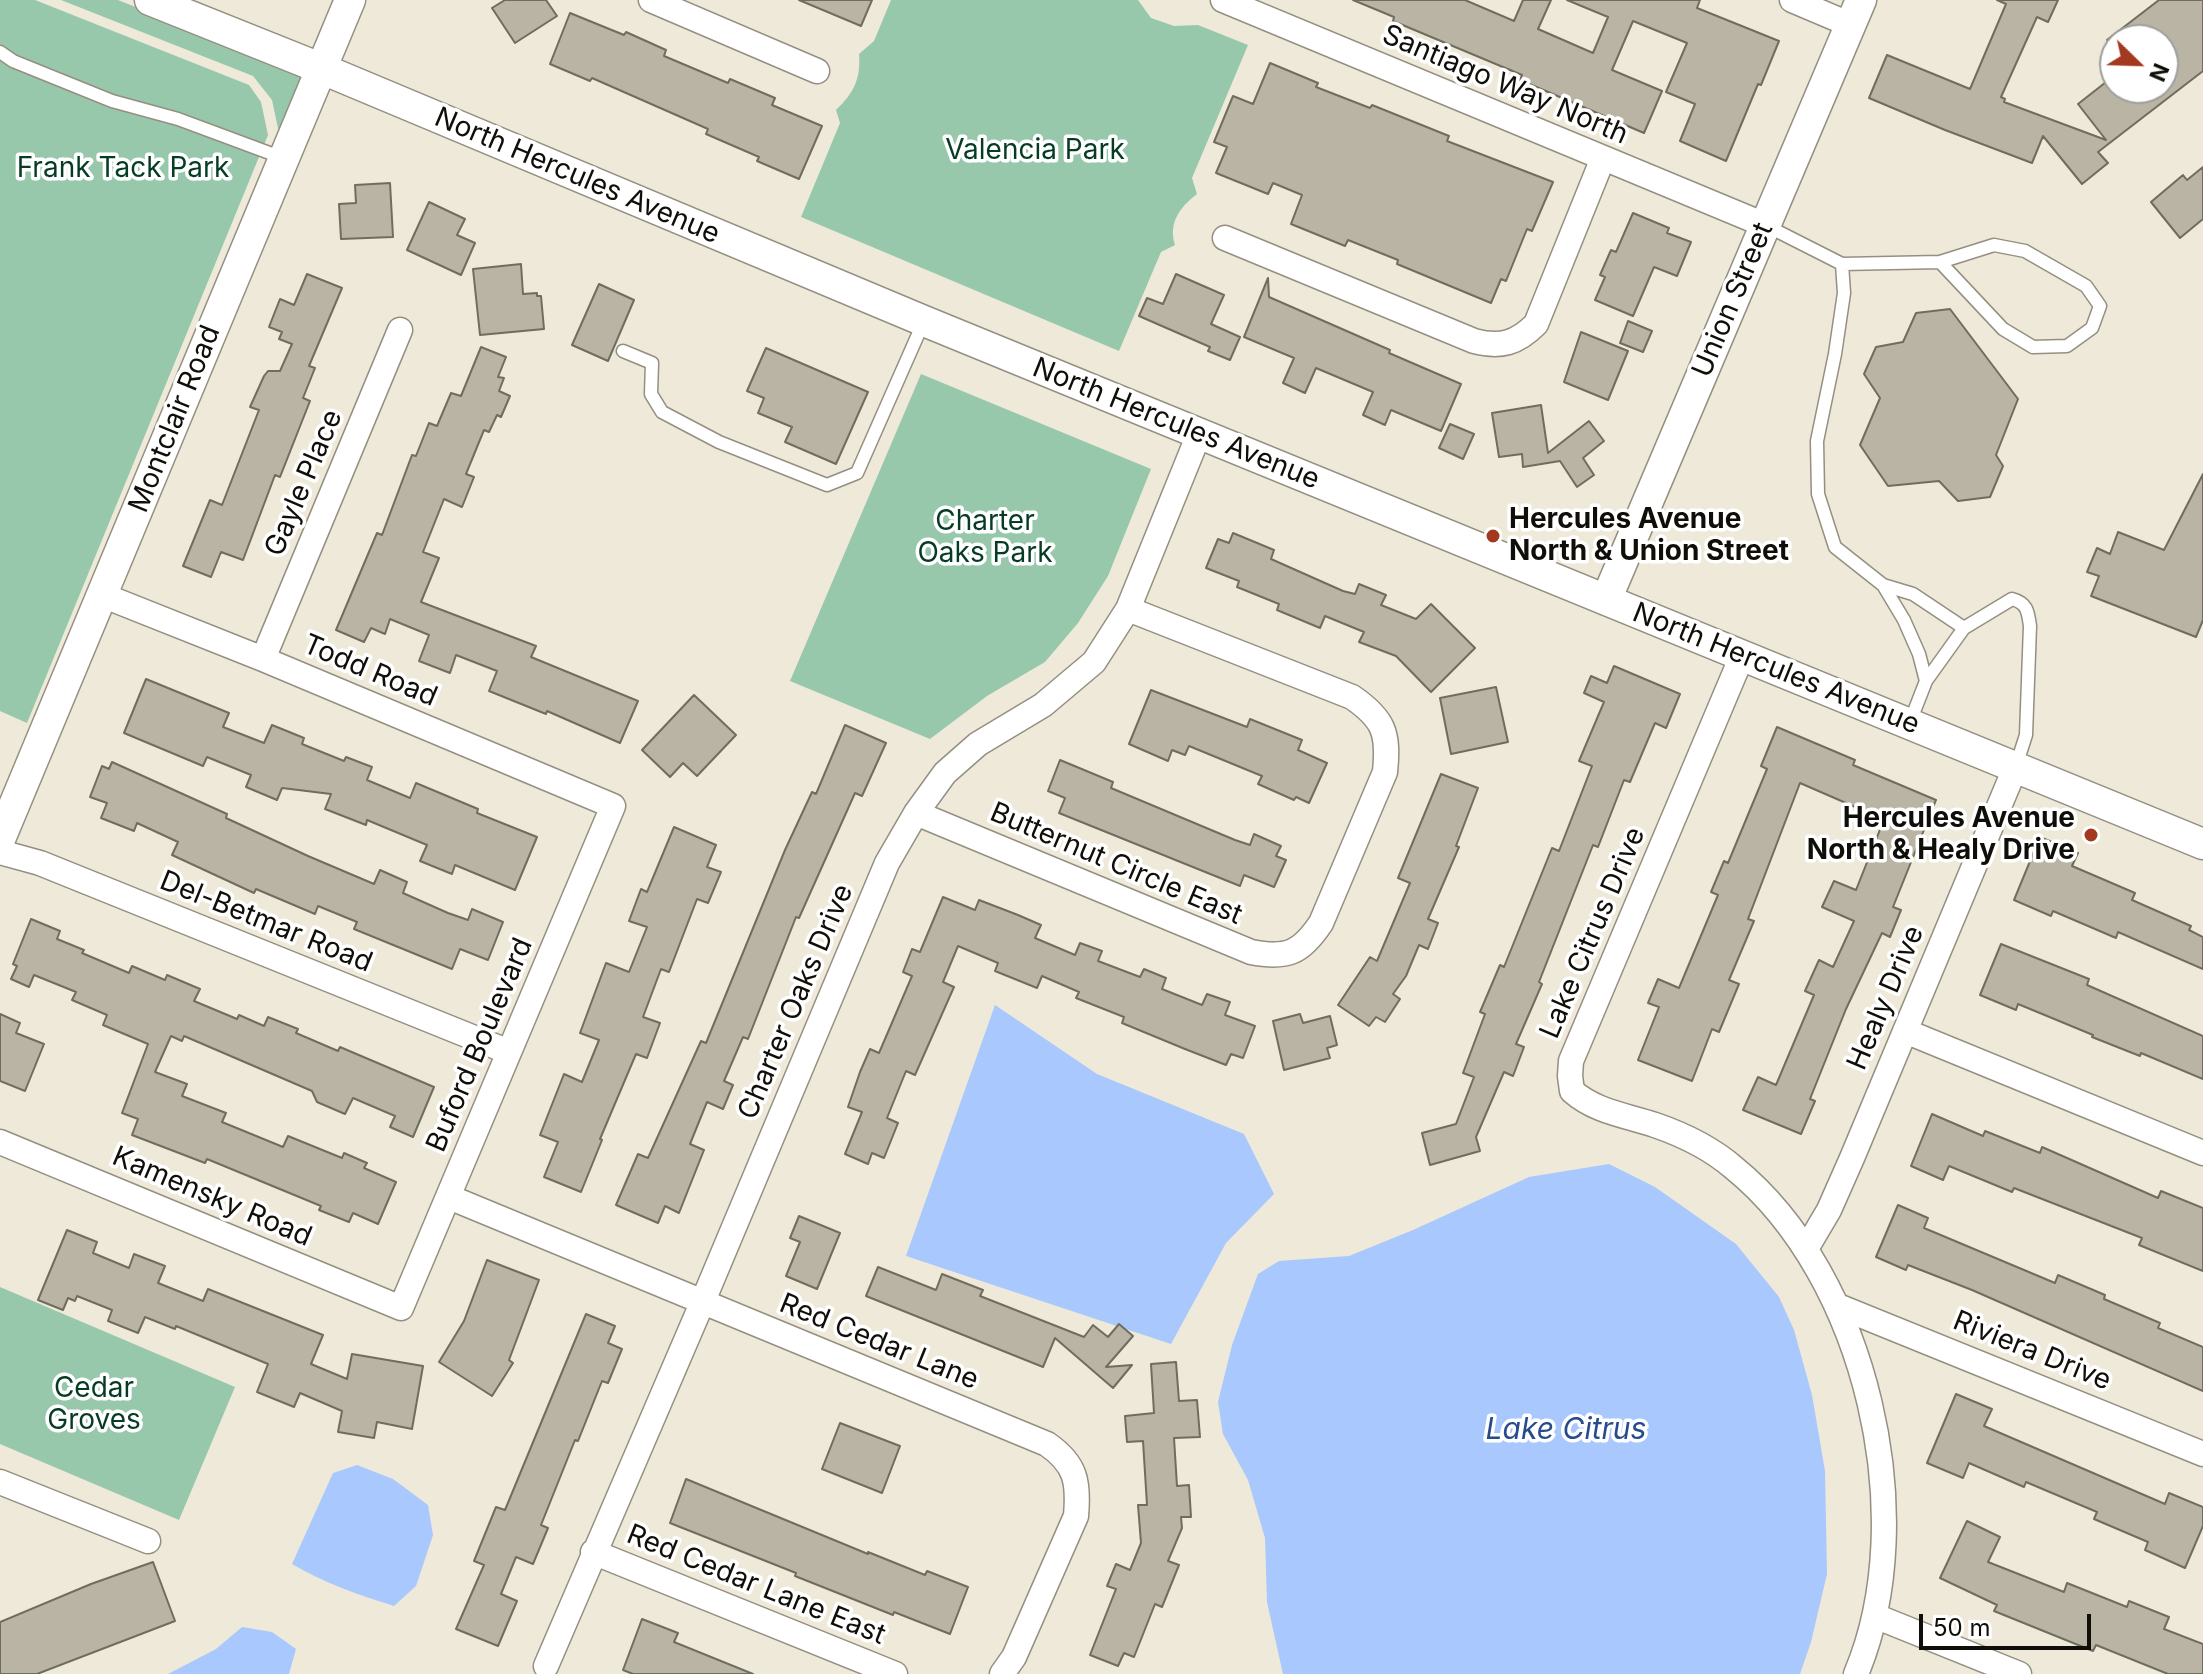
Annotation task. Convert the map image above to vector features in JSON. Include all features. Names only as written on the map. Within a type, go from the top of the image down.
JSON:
[{"type":"street","name":"North Hercules Avenue","points":[[150,0],[924,321],[2203,844]]},
{"type":"street","name":"Montclair Road","points":[[0,839],[350,0]]},
{"type":"street","points":[[651,0],[817,71]]},
{"type":"street","name":"Santiago Way North","points":[[1223,0],[1765,225]]},
{"type":"street","points":[[1792,0],[1856,12]]},
{"type":"street","name":"Union Street","points":[[1606,600],[1856,12]]},
{"type":"street","points":[[1225,238],[1474,341],[1489,345],[1506,344],[1523,337],[1536,324],[1603,158]]},
{"type":"street","name":"Gayle Place","points":[[263,659],[400,330]]},
{"type":"street","name":"Charter Oaks Drive","points":[[546,1666],[887,863],[916,813],[945,773],[978,744],[1043,705],[1094,662],[1128,609],[1199,434]]},
{"type":"street","name":"Todd Road","points":[[102,595],[613,806]]},
{"type":"street","name":"Butternut Circle East","points":[[916,813],[1251,952],[1274,956],[1296,951],[1310,939],[1321,923],[1385,772],[1387,748],[1383,726],[1371,709],[1352,697],[1128,609]]},
{"type":"street","name":"Lake Citrus Drive","points":[[1742,656],[1571,1061],[1570,1076],[1572,1091],[1597,1108],[1683,1135],[1722,1159],[1758,1189],[1806,1249],[1838,1306],[1874,1419],[1882,1474],[1882,1541],[1875,1616],[1856,1674]]},
{"type":"street","name":"Healy Drive","points":[[1806,1249],[1829,1210],[2016,766]]},
{"type":"street","name":"Buford Boulevard","points":[[401,1308],[613,806]]},
{"type":"street","name":"Del-Betmar Road","points":[[0,852],[40,863],[509,1052]]},
{"type":"street","points":[[1905,1031],[2203,1153]]},
{"type":"street","name":"Kamensky Road","points":[[0,1142],[401,1308]]},
{"type":"street","name":"Red Cedar Lane","points":[[449,1197],[1047,1444],[1062,1455],[1073,1471],[1078,1494],[1076,1516],[1014,1657],[1002,1674]]},
{"type":"street","name":"Riviera Drive","points":[[1838,1306],[2203,1454]]},
{"type":"street","points":[[0,1482],[148,1541]]},
{"type":"street","name":"Red Cedar Lane East","points":[[593,1552],[895,1674]]},
{"type":"street","points":[[1875,1616],[2019,1674]]},
{"type":"lane","points":[[0,52],[13,61],[112,101],[178,119],[283,158]]},
{"type":"lane","points":[[1765,225],[1842,264],[1940,262],[1994,245],[2025,251],[2086,286],[2100,306],[2092,328],[2067,346],[2033,347],[2003,329],[1940,262]]},
{"type":"lane","points":[[1842,264],[1844,293],[1838,338],[1817,441],[1818,494],[1835,547],[1883,585],[1904,620],[1919,654],[1926,681]]},
{"type":"lane","points":[[623,351],[652,363],[651,394],[662,412],[719,442],[827,485],[857,473],[924,321]]},
{"type":"lane","points":[[1883,585],[1913,594],[1964,628]]},
{"type":"lane","points":[[1910,723],[1926,681],[1964,628],[2012,599],[2022,601],[2028,611],[2030,626],[2026,735],[2016,766]]},
{"type":"green space","name":"Frank Tack Park","points":[[0,0],[35,0],[249,85],[261,102],[268,135],[27,723],[0,711]]},
{"type":"green space","points":[[61,0],[118,0],[303,74],[279,133],[272,100],[253,76]]},
{"type":"green space","name":"Valencia Park","points":[[891,0],[1138,0],[1151,18],[1174,26],[1198,25],[1248,45],[1192,178],[1197,194],[1177,216],[1173,230],[1175,245],[1161,252],[1119,351],[801,217],[840,123],[836,110],[855,85],[859,54],[874,41]]},
{"type":"green space","name":"Charter Oaks Park","points":[[921,374],[1151,469],[1108,576],[1078,623],[1045,662],[987,696],[930,739],[790,681]]},
{"type":"green space","name":"Cedar Groves","points":[[0,1287],[235,1387],[179,1520],[0,1444]]},
{"type":"water","points":[[995,1005],[1097,1074],[1244,1134],[1274,1194],[1226,1243],[1171,1344],[906,1256]]},
{"type":"water","name":"Lake Citrus","points":[[1609,1164],[1655,1187],[1736,1244],[1779,1297],[1794,1330],[1812,1395],[1825,1471],[1827,1574],[1800,1674],[1283,1674],[1267,1602],[1265,1538],[1248,1480],[1223,1434],[1218,1402],[1232,1345],[1258,1274],[1279,1261],[1349,1256],[1529,1177]]},
{"type":"water","points":[[357,1465],[393,1479],[428,1505],[433,1535],[416,1586],[394,1606],[342,1588],[292,1564],[333,1473]]},
{"type":"water","points":[[242,1627],[272,1632],[296,1649],[289,1674],[168,1674],[216,1649]]},
{"type":"building","points":[[505,0],[546,0],[557,16],[515,43],[492,8]]},
{"type":"building","points":[[799,0],[872,0],[861,26]]},
{"type":"building","points":[[1353,0],[1465,0],[1514,21],[1523,0],[1551,0],[1538,29],[1593,53],[1608,17],[1567,0],[1700,0],[1697,8],[1779,41],[1726,161],[1680,141],[1695,104],[1666,92],[1687,43],[1633,21],[1612,70],[1662,91],[1644,133],[1520,80],[1522,75],[1393,21],[1394,17]]},
{"type":"building","points":[[1997,0],[2058,0],[2048,22],[2037,17],[2001,97],[2005,99],[2004,102],[2106,140],[2078,104],[2099,88],[2099,104],[2160,104],[2098,152],[2108,163],[2082,184],[2043,136],[2032,163],[1869,98],[1887,55],[1970,89],[2006,4]]},
{"type":"building","points":[[2159,0],[2203,0],[2203,71],[2179,90],[2179,24],[2128,24]]},
{"type":"building","points":[[570,13],[624,35],[626,32],[666,50],[664,56],[728,83],[730,79],[775,98],[772,105],[822,126],[799,179],[706,134],[708,129],[592,78],[590,81],[550,64]]},
{"type":"building","points":[[1270,63],[1318,83],[1316,87],[1370,108],[1372,105],[1449,136],[1447,141],[1553,182],[1532,231],[1527,229],[1506,281],[1501,279],[1491,303],[1348,240],[1345,246],[1291,224],[1302,195],[1273,183],[1268,194],[1216,173],[1227,147],[1214,142],[1233,96],[1253,104]]},
{"type":"building","points":[[2203,167],[2203,219],[2180,238],[2151,202],[2183,175],[2187,180]]},
{"type":"building","points":[[390,183],[393,237],[341,239],[339,204],[356,203],[355,185]]},
{"type":"building","points":[[429,202],[465,219],[457,235],[475,243],[461,275],[407,250]]},
{"type":"building","points":[[1633,213],[1669,228],[1667,233],[1691,242],[1677,276],[1654,267],[1633,316],[1595,300],[1605,277],[1600,275],[1611,250],[1616,252]]},
{"type":"building","points":[[521,264],[523,294],[537,293],[541,296],[544,329],[480,335],[473,269]]},
{"type":"building","points":[[307,274],[342,288],[309,366],[315,368],[303,398],[310,401],[280,477],[275,475],[243,560],[221,552],[211,577],[183,566],[210,500],[222,505],[259,410],[250,407],[264,376],[268,371],[280,371],[292,344],[279,339],[282,332],[269,327],[280,299],[294,305]]},
{"type":"building","points":[[1176,274],[1224,295],[1211,324],[1240,337],[1230,360],[1208,351],[1210,347],[1139,316],[1147,298],[1163,304]]},
{"type":"building","points":[[1268,278],[1269,297],[1461,384],[1441,431],[1391,410],[1385,425],[1363,415],[1373,392],[1316,368],[1305,393],[1283,383],[1294,358],[1244,337]]},
{"type":"building","points":[[599,284],[634,300],[608,361],[572,345]]},
{"type":"building","points":[[1950,309],[2018,399],[1996,455],[2003,466],[1990,497],[1958,501],[1939,481],[1888,486],[1860,445],[1880,398],[1864,374],[1876,347],[1903,342],[1916,313]]},
{"type":"building","points":[[1628,321],[1652,331],[1643,352],[1620,343]]},
{"type":"building","points":[[1581,332],[1628,351],[1608,400],[1564,382]]},
{"type":"building","points":[[481,347],[506,357],[498,377],[504,378],[499,391],[510,396],[501,417],[497,415],[489,432],[484,430],[466,474],[474,477],[462,507],[444,499],[423,552],[439,558],[421,602],[536,646],[531,657],[638,701],[620,743],[547,711],[546,714],[489,691],[497,671],[456,655],[450,673],[419,661],[429,635],[390,619],[385,634],[371,628],[364,642],[336,630],[377,533],[382,535],[412,455],[416,456],[429,423],[437,426],[451,393],[461,396]]},
{"type":"building","points":[[766,348],[868,392],[836,464],[785,442],[792,427],[758,413],[764,398],[747,391]]},
{"type":"building","points":[[1541,405],[1548,453],[1589,421],[1604,441],[1583,458],[1594,475],[1577,487],[1560,461],[1523,467],[1522,454],[1499,457],[1492,413]]},
{"type":"building","points":[[1450,424],[1474,434],[1463,459],[1439,448]]},
{"type":"building","points":[[2203,474],[2203,620],[2196,637],[2091,596],[2099,576],[2087,572],[2097,548],[2110,554],[2118,532],[2164,550]]},
{"type":"building","points":[[1233,533],[1274,550],[1271,559],[1343,591],[1355,594],[1359,584],[1386,595],[1381,605],[1416,619],[1431,604],[1475,648],[1431,692],[1396,656],[1359,642],[1364,632],[1325,616],[1320,628],[1277,610],[1279,604],[1237,587],[1239,581],[1206,568],[1218,539],[1229,543]]},
{"type":"building","points":[[1614,666],[1680,694],[1666,728],[1655,723],[1630,782],[1624,780],[1598,847],[1593,845],[1539,982],[1542,984],[1516,1044],[1524,1047],[1513,1076],[1504,1072],[1476,1137],[1480,1151],[1430,1165],[1422,1133],[1456,1124],[1474,1077],[1463,1073],[1485,1014],[1480,1012],[1500,965],[1504,967],[1552,848],[1559,851],[1592,766],[1579,761],[1604,702],[1584,693],[1591,676],[1607,683]]},
{"type":"building","points":[[146,679],[229,713],[223,727],[264,743],[272,725],[304,738],[302,744],[344,761],[346,757],[372,767],[367,780],[410,798],[416,783],[478,809],[477,813],[537,837],[515,890],[455,865],[452,874],[420,861],[427,845],[367,820],[366,825],[325,809],[331,794],[282,788],[277,800],[246,787],[251,775],[207,757],[203,766],[124,733]]},
{"type":"building","points":[[1496,687],[1508,742],[1451,754],[1440,698]]},
{"type":"building","points":[[1151,690],[1247,727],[1250,719],[1302,740],[1298,750],[1327,763],[1309,803],[1296,797],[1294,800],[1258,784],[1262,776],[1189,746],[1185,755],[1172,750],[1168,761],[1129,744]]},
{"type":"building","points":[[694,695],[736,735],[697,776],[683,763],[670,777],[642,750]]},
{"type":"building","points":[[845,725],[886,743],[862,796],[855,793],[799,918],[796,917],[748,1039],[743,1037],[724,1081],[733,1085],[723,1109],[707,1102],[690,1144],[704,1150],[679,1213],[665,1206],[658,1223],[616,1205],[638,1154],[648,1158],[701,1041],[706,1043],[785,850],[812,792],[816,794]]},
{"type":"building","points":[[1777,727],[1855,760],[1853,765],[1936,800],[1893,907],[1901,910],[1890,937],[1882,933],[1846,1009],[1810,1099],[1815,1101],[1801,1134],[1743,1110],[1758,1077],[1776,1085],[1814,995],[1805,991],[1819,960],[1833,967],[1854,921],[1822,907],[1834,881],[1856,890],[1881,827],[1866,820],[1869,813],[1800,783],[1748,919],[1754,921],[1729,980],[1739,984],[1719,1032],[1712,1029],[1692,1081],[1638,1060],[1659,1007],[1648,1003],[1658,979],[1679,988],[1718,895],[1711,892],[1724,861],[1728,863],[1767,769],[1761,766]]},
{"type":"building","points":[[1060,760],[1113,782],[1111,788],[1235,840],[1250,845],[1254,834],[1281,846],[1276,856],[1286,860],[1274,887],[1244,875],[1240,886],[1059,813],[1065,798],[1048,791]]},
{"type":"building","points":[[112,762],[227,814],[226,818],[374,884],[380,870],[407,882],[403,893],[448,913],[468,920],[472,909],[503,922],[488,960],[460,949],[452,969],[354,929],[357,922],[318,906],[315,914],[256,889],[254,893],[172,855],[178,842],[137,823],[134,831],[101,818],[107,803],[90,797],[102,766],[109,769]]},
{"type":"building","points":[[1441,774],[1478,788],[1456,846],[1459,847],[1428,919],[1438,923],[1428,949],[1419,945],[1406,976],[1393,994],[1400,999],[1385,1022],[1376,1017],[1369,1026],[1338,1005],[1370,957],[1377,961],[1410,883],[1398,878]]},
{"type":"building","points":[[674,827],[716,845],[707,867],[721,872],[708,903],[697,899],[669,972],[661,969],[643,1017],[660,1023],[647,1058],[636,1054],[581,1192],[544,1177],[558,1142],[540,1135],[564,1074],[582,1082],[599,1040],[580,1033],[606,963],[629,972],[647,927],[629,921],[641,889],[647,892]]},
{"type":"building","points":[[2040,837],[2078,853],[2072,866],[2135,893],[2132,900],[2191,926],[2189,930],[2203,937],[2203,969],[2118,932],[2116,938],[2053,911],[2051,916],[2014,900]]},
{"type":"building","points":[[943,897],[975,910],[979,900],[1018,915],[1041,925],[1035,938],[1075,955],[1080,943],[1102,951],[1098,961],[1140,977],[1144,969],[1166,978],[1162,989],[1202,1005],[1207,994],[1230,1002],[1225,1015],[1255,1026],[1243,1058],[1231,1054],[1226,1065],[1185,1049],[1122,1023],[1124,1017],[1076,998],[1079,992],[1042,976],[1037,988],[995,971],[998,963],[958,946],[943,982],[954,987],[915,1075],[906,1071],[887,1118],[898,1123],[884,1158],[872,1153],[868,1164],[845,1154],[862,1112],[848,1107],[860,1072],[870,1049],[879,1053],[912,976],[903,972],[912,949],[920,952]]},
{"type":"building","points":[[31,919],[60,931],[57,939],[84,950],[82,953],[129,973],[132,966],[165,980],[167,975],[200,989],[194,1001],[237,1019],[239,1015],[264,1026],[268,1017],[338,1051],[340,1047],[434,1087],[413,1137],[390,1127],[395,1116],[353,1098],[345,1114],[317,1102],[312,1091],[184,1036],[182,1041],[171,1036],[155,1072],[187,1084],[182,1096],[226,1113],[222,1122],[283,1147],[288,1136],[342,1158],[344,1153],[367,1163],[364,1168],[396,1182],[378,1224],[353,1213],[349,1222],[319,1210],[321,1206],[207,1159],[205,1163],[132,1135],[138,1119],[122,1113],[148,1044],[103,1025],[107,1015],[72,1000],[76,992],[34,975],[29,987],[11,979],[17,966],[13,964]]},
{"type":"building","points":[[2001,944],[2089,979],[2087,985],[2203,1036],[2203,1079],[2092,1037],[2018,1004],[2016,1010],[1980,995]]},
{"type":"building","points":[[0,1014],[20,1023],[16,1033],[44,1044],[25,1091],[0,1081]]},
{"type":"building","points":[[1300,1014],[1303,1023],[1330,1016],[1337,1045],[1327,1048],[1330,1058],[1284,1070],[1273,1021]]},
{"type":"building","points":[[1932,1114],[1983,1136],[1985,1131],[2040,1153],[2042,1147],[2158,1198],[2161,1191],[2203,1208],[2203,1271],[2139,1245],[2142,1238],[2014,1188],[2012,1192],[1949,1166],[1943,1180],[1911,1166]]},
{"type":"building","points":[[1898,1205],[1928,1218],[1924,1228],[2055,1283],[2058,1275],[2105,1295],[2104,1299],[2160,1323],[2158,1328],[2203,1347],[2203,1391],[1972,1290],[1908,1265],[1906,1270],[1876,1257]]},
{"type":"building","points":[[799,1216],[840,1233],[817,1289],[786,1276],[800,1242],[790,1238]]},
{"type":"building","points":[[67,1230],[97,1242],[93,1253],[129,1268],[134,1254],[165,1266],[158,1283],[203,1301],[208,1289],[323,1335],[311,1364],[347,1379],[352,1354],[423,1366],[412,1429],[377,1422],[374,1438],[338,1432],[342,1411],[300,1393],[294,1407],[257,1392],[268,1364],[176,1326],[175,1329],[145,1317],[138,1333],[108,1321],[112,1310],[77,1296],[75,1301],[68,1298],[63,1310],[38,1300]]},
{"type":"building","points":[[487,1260],[539,1280],[509,1360],[513,1363],[492,1396],[439,1362],[464,1321]]},
{"type":"building","points":[[878,1267],[936,1290],[942,1274],[983,1290],[980,1296],[1084,1337],[1093,1325],[1108,1337],[1119,1324],[1133,1336],[1106,1367],[1132,1365],[1113,1388],[1055,1338],[1043,1367],[866,1296]]},
{"type":"building","points":[[586,1314],[615,1326],[608,1343],[622,1349],[608,1383],[602,1381],[578,1441],[575,1440],[541,1525],[548,1528],[533,1564],[516,1557],[501,1594],[517,1601],[498,1646],[456,1629],[484,1565],[474,1561],[496,1507],[505,1510]]},
{"type":"building","points":[[1176,1362],[1179,1401],[1197,1400],[1200,1437],[1174,1438],[1177,1486],[1189,1485],[1191,1517],[1181,1517],[1182,1528],[1168,1561],[1179,1565],[1162,1607],[1155,1604],[1134,1657],[1124,1653],[1118,1666],[1090,1655],[1116,1589],[1107,1586],[1116,1564],[1130,1570],[1141,1543],[1138,1505],[1147,1505],[1143,1441],[1127,1442],[1125,1416],[1154,1413],[1151,1364]]},
{"type":"building","points":[[1956,1394],[1992,1409],[1984,1426],[2165,1504],[2169,1493],[2203,1507],[2203,1526],[2185,1568],[2145,1550],[2148,1542],[2094,1519],[2097,1512],[2026,1482],[2024,1487],[1969,1463],[1963,1478],[1927,1463]]},
{"type":"building","points":[[840,1423],[900,1446],[882,1493],[822,1469]]},
{"type":"building","points":[[686,1479],[868,1554],[968,1587],[950,1634],[894,1612],[893,1615],[670,1523]]},
{"type":"building","points":[[1967,1521],[2000,1537],[1988,1562],[2064,1592],[2067,1583],[2127,1607],[2129,1601],[2169,1617],[2164,1629],[2203,1644],[2203,1674],[2168,1674],[2096,1645],[2093,1651],[1994,1611],[1997,1605],[1940,1578]]},
{"type":"building","points":[[153,1562],[175,1621],[37,1674],[0,1674],[0,1622]]},
{"type":"building","points":[[642,1619],[678,1633],[674,1642],[753,1674],[633,1674],[623,1670]]},
{"type":"place","name":"Hercules Avenue North & Union Street","points":[[1493,536]]},
{"type":"place","name":"Hercules Avenue North & Healy Drive","points":[[2091,835]]}]
